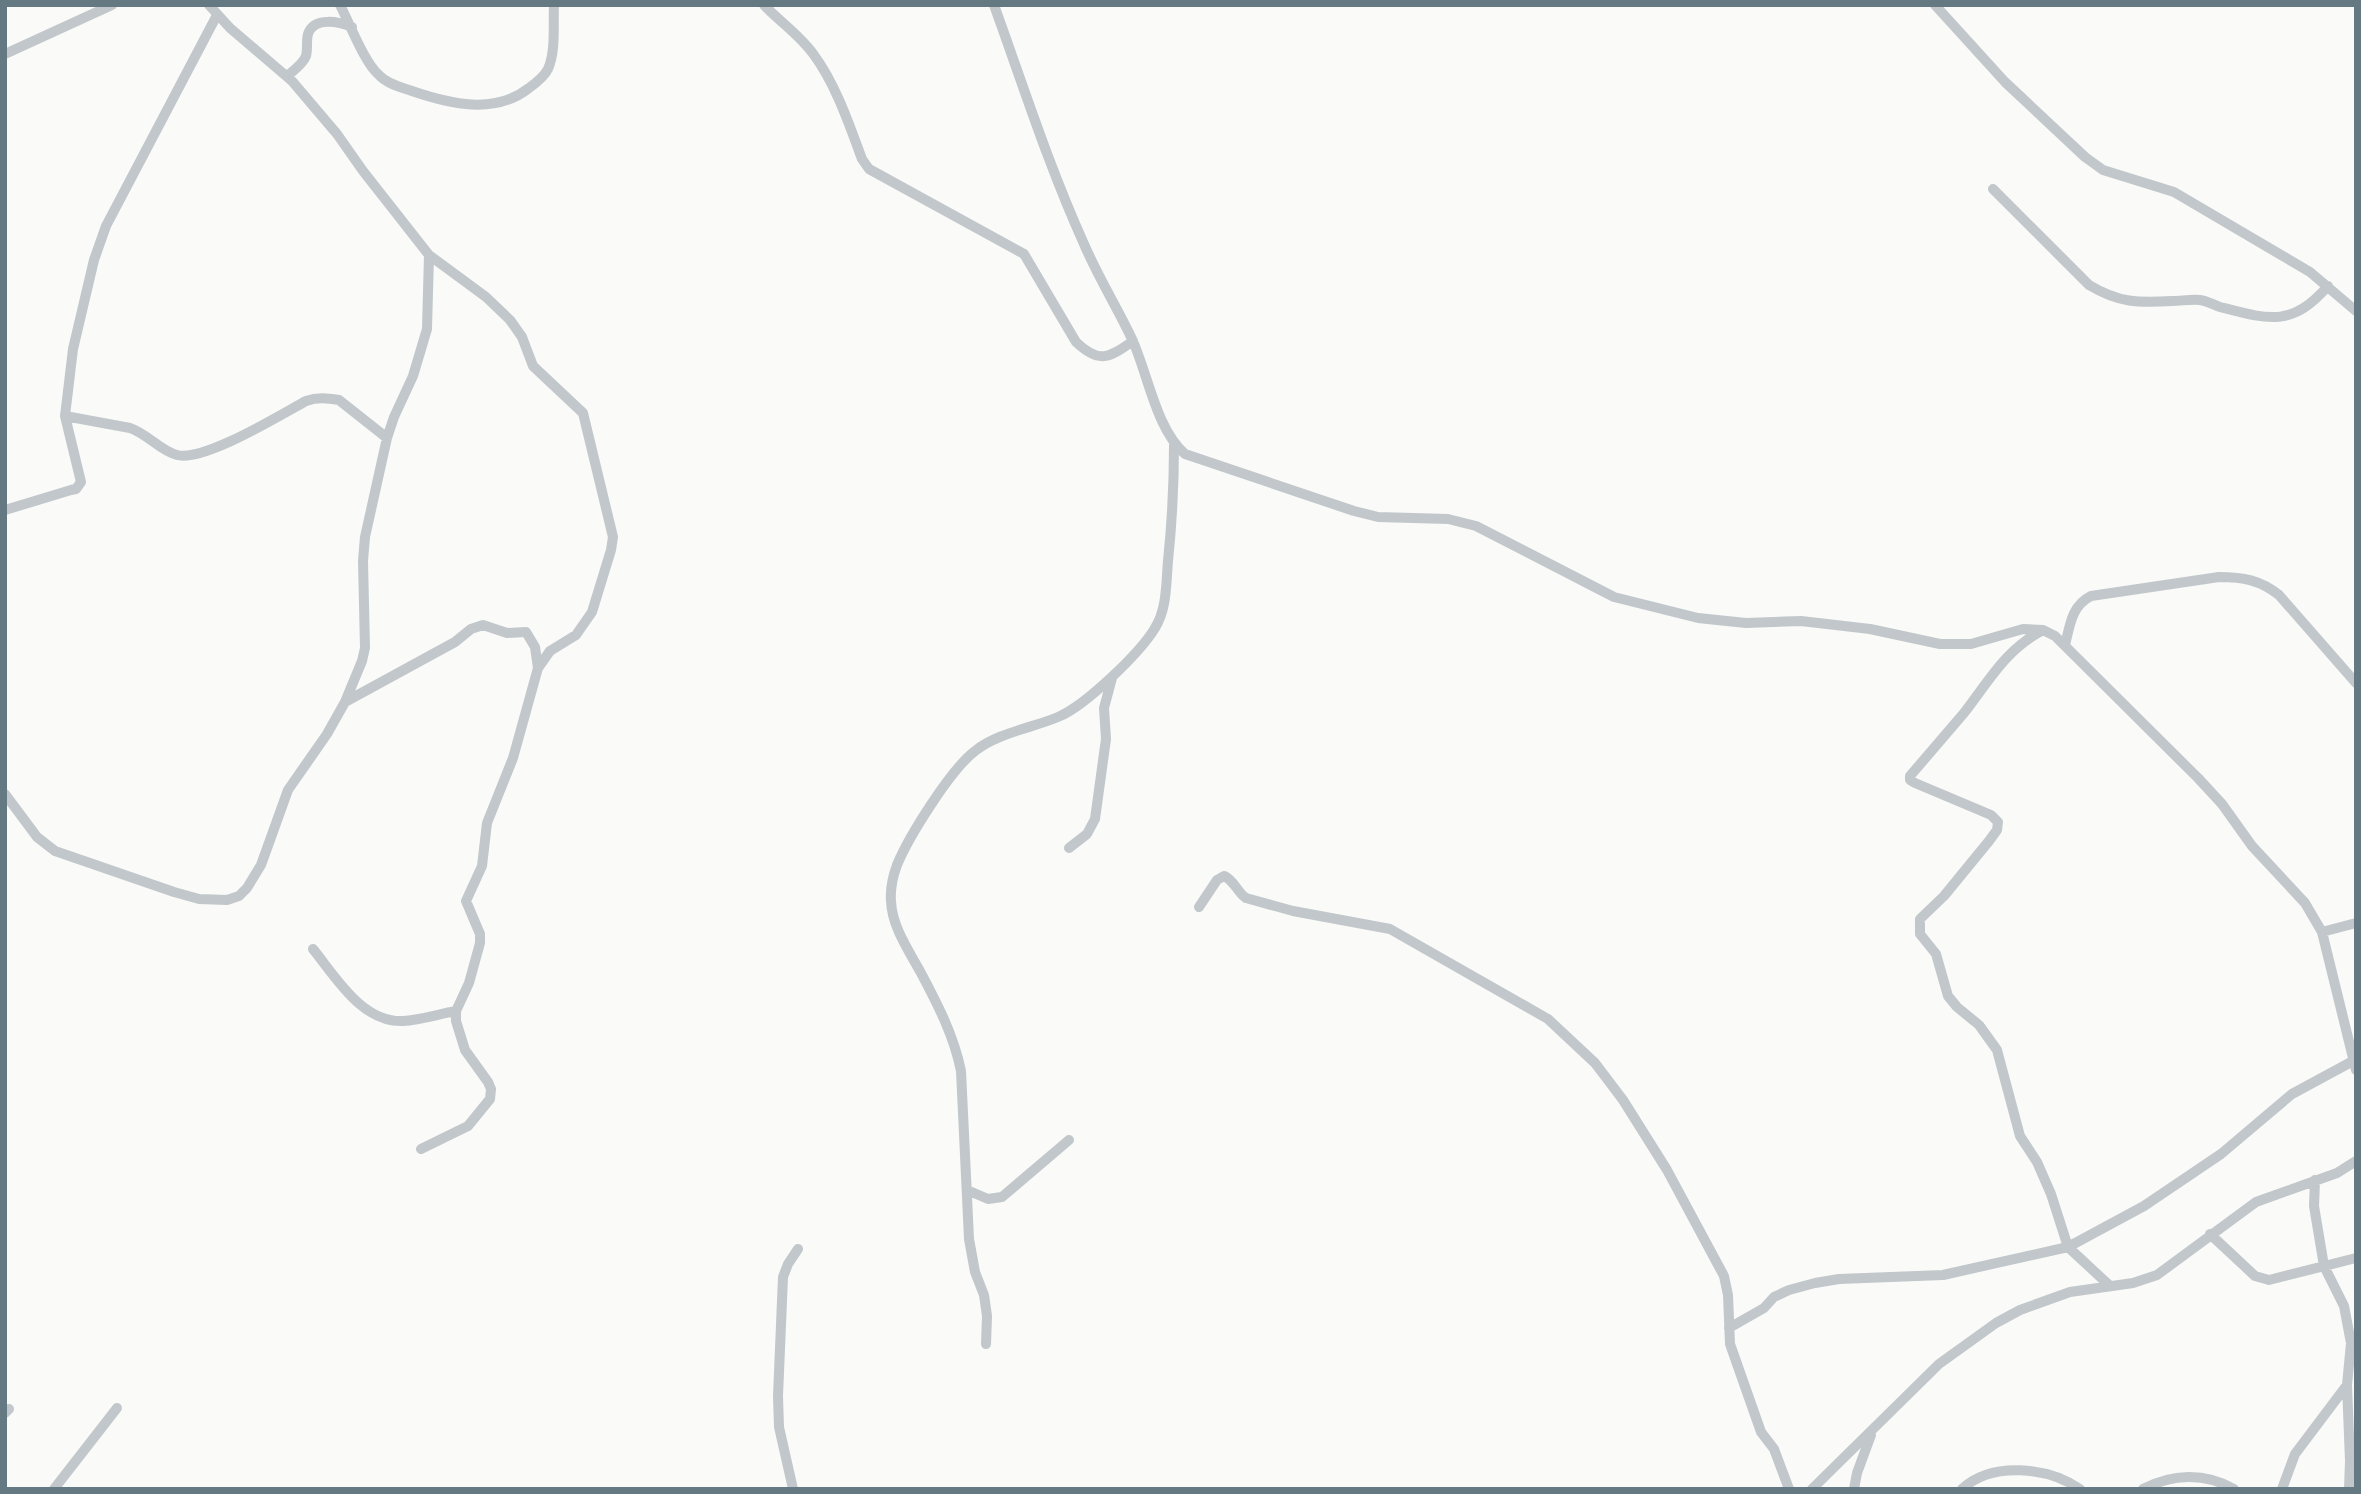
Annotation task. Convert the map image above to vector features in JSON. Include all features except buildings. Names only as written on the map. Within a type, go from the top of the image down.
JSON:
[{"type":"street","points":[[5,54],[113,5]]},
{"type":"street","points":[[209,5],[287,76],[337,134],[429,255],[486,297],[510,320],[522,337],[533,366],[577,405],[587,421],[613,537],[597,599],[585,625],[570,640],[550,651],[538,668],[513,758],[487,822],[482,866],[466,901],[480,934],[480,943],[469,983],[456,1011],[456,1021],[465,1050],[488,1082],[490,1099],[468,1126],[421,1149]]},
{"type":"street","points":[[340,5],[371,66],[386,81],[439,100],[482,106],[504,102],[522,94],[541,79],[548,69],[551,56],[554,5]]},
{"type":"street","points":[[764,5],[794,31],[814,54],[827,76],[862,159],[869,169],[1024,254],[1076,342],[1087,354],[1101,358],[1115,354],[1133,341]]},
{"type":"street","points":[[986,1344],[987,1316],[984,1295],[975,1272],[969,1238],[963,1090],[956,1047],[939,1007],[892,915],[892,878],[928,811],[975,750],[994,740],[1076,709],[1146,641],[1161,616],[1165,598],[1173,511],[1174,445],[1133,341],[1098,274],[1060,188],[994,5]]},
{"type":"street","points":[[1935,5],[2005,82],[2085,157],[2103,170],[2174,192],[2310,272],[2356,311]]},
{"type":"street","points":[[5,510],[71,491],[81,482],[65,416],[74,349],[94,260],[106,226],[217,15]]},
{"type":"street","points":[[287,76],[306,55],[308,33],[318,24],[332,21],[352,27]]},
{"type":"street","points":[[1993,189],[2089,285],[2105,295],[2131,303],[2200,300],[2255,316],[2280,317],[2299,313],[2313,303],[2328,286]]},
{"type":"street","points":[[5,794],[37,837],[55,850],[199,899],[228,900],[239,896],[261,865],[288,790],[327,734],[345,702],[362,661],[365,648],[365,537],[387,438],[412,376],[427,329],[429,255]]},
{"type":"street","points":[[65,416],[140,432],[166,450],[184,457],[219,446],[306,401],[314,398],[331,399],[339,400],[387,438]]},
{"type":"street","points":[[1174,445],[1195,459],[1354,511],[1378,517],[1448,519],[1476,526],[1614,597],[1698,618],[1746,623],[1801,621],[1870,629],[1940,644],[1959,645],[2023,629],[2043,630],[2065,645],[2096,679],[2198,778],[2222,804],[2252,846],[2305,903],[2322,932],[2355,1065],[2292,1094],[2221,1154],[2144,1206],[2068,1247],[1943,1275],[1839,1279],[1815,1283],[1788,1290],[1774,1297],[1764,1308],[1729,1328]]},
{"type":"street","points":[[2065,645],[2076,608],[2091,596],[2219,577],[2236,577],[2266,585],[2279,595],[2356,683]]},
{"type":"street","points":[[345,702],[454,642],[471,629],[483,625],[507,633],[526,632],[534,647],[538,668]]},
{"type":"street","points":[[2043,630],[2018,645],[1987,678],[1965,711],[1910,776],[1910,780],[1915,783],[1991,815],[1998,822],[1997,830],[1989,841],[1944,896],[1920,919],[1918,925],[1920,934],[1939,961],[1948,996],[1962,1012],[1979,1025],[1997,1050],[2020,1136],[2051,1194],[2068,1247],[2110,1286]]},
{"type":"street","points":[[1069,848],[1087,834],[1095,819],[1106,739],[1104,708],[1112,675]]},
{"type":"street","points":[[1199,907],[1217,880],[1224,876],[1230,879],[1246,898],[1293,911],[1390,929],[1548,1019],[1595,1062],[1623,1100],[1667,1170],[1724,1276],[1728,1295],[1730,1345],[1761,1432],[1774,1450],[1789,1489]]},
{"type":"street","points":[[2322,932],[2356,923]]},
{"type":"street","points":[[313,949],[355,1000],[381,1017],[403,1021],[456,1011]]},
{"type":"street","points":[[967,1190],[988,1199],[1002,1197],[1069,1140]]},
{"type":"street","points":[[1812,1489],[1939,1364],[1996,1323],[2070,1292],[2145,1280],[2157,1275],[2256,1202],[2337,1173],[2356,1161]]},
{"type":"street","points":[[2315,1180],[2314,1206],[2324,1266],[2344,1306],[2353,1343],[2347,1385],[2349,1489]]},
{"type":"street","points":[[2210,1234],[2262,1280],[2356,1258]]},
{"type":"street","points":[[793,1489],[779,1427],[778,1396],[783,1277],[798,1250]]},
{"type":"street","points":[[2282,1489],[2295,1454],[2347,1385]]},
{"type":"street","points":[[54,1489],[117,1408]]},
{"type":"street","points":[[1854,1489],[1864,1451],[1874,1428]]},
{"type":"street","points":[[1962,1489],[1973,1480],[2019,1469],[2065,1479],[2080,1489]]},
{"type":"street","points":[[2143,1489],[2178,1476],[2197,1476],[2234,1489]]}]
